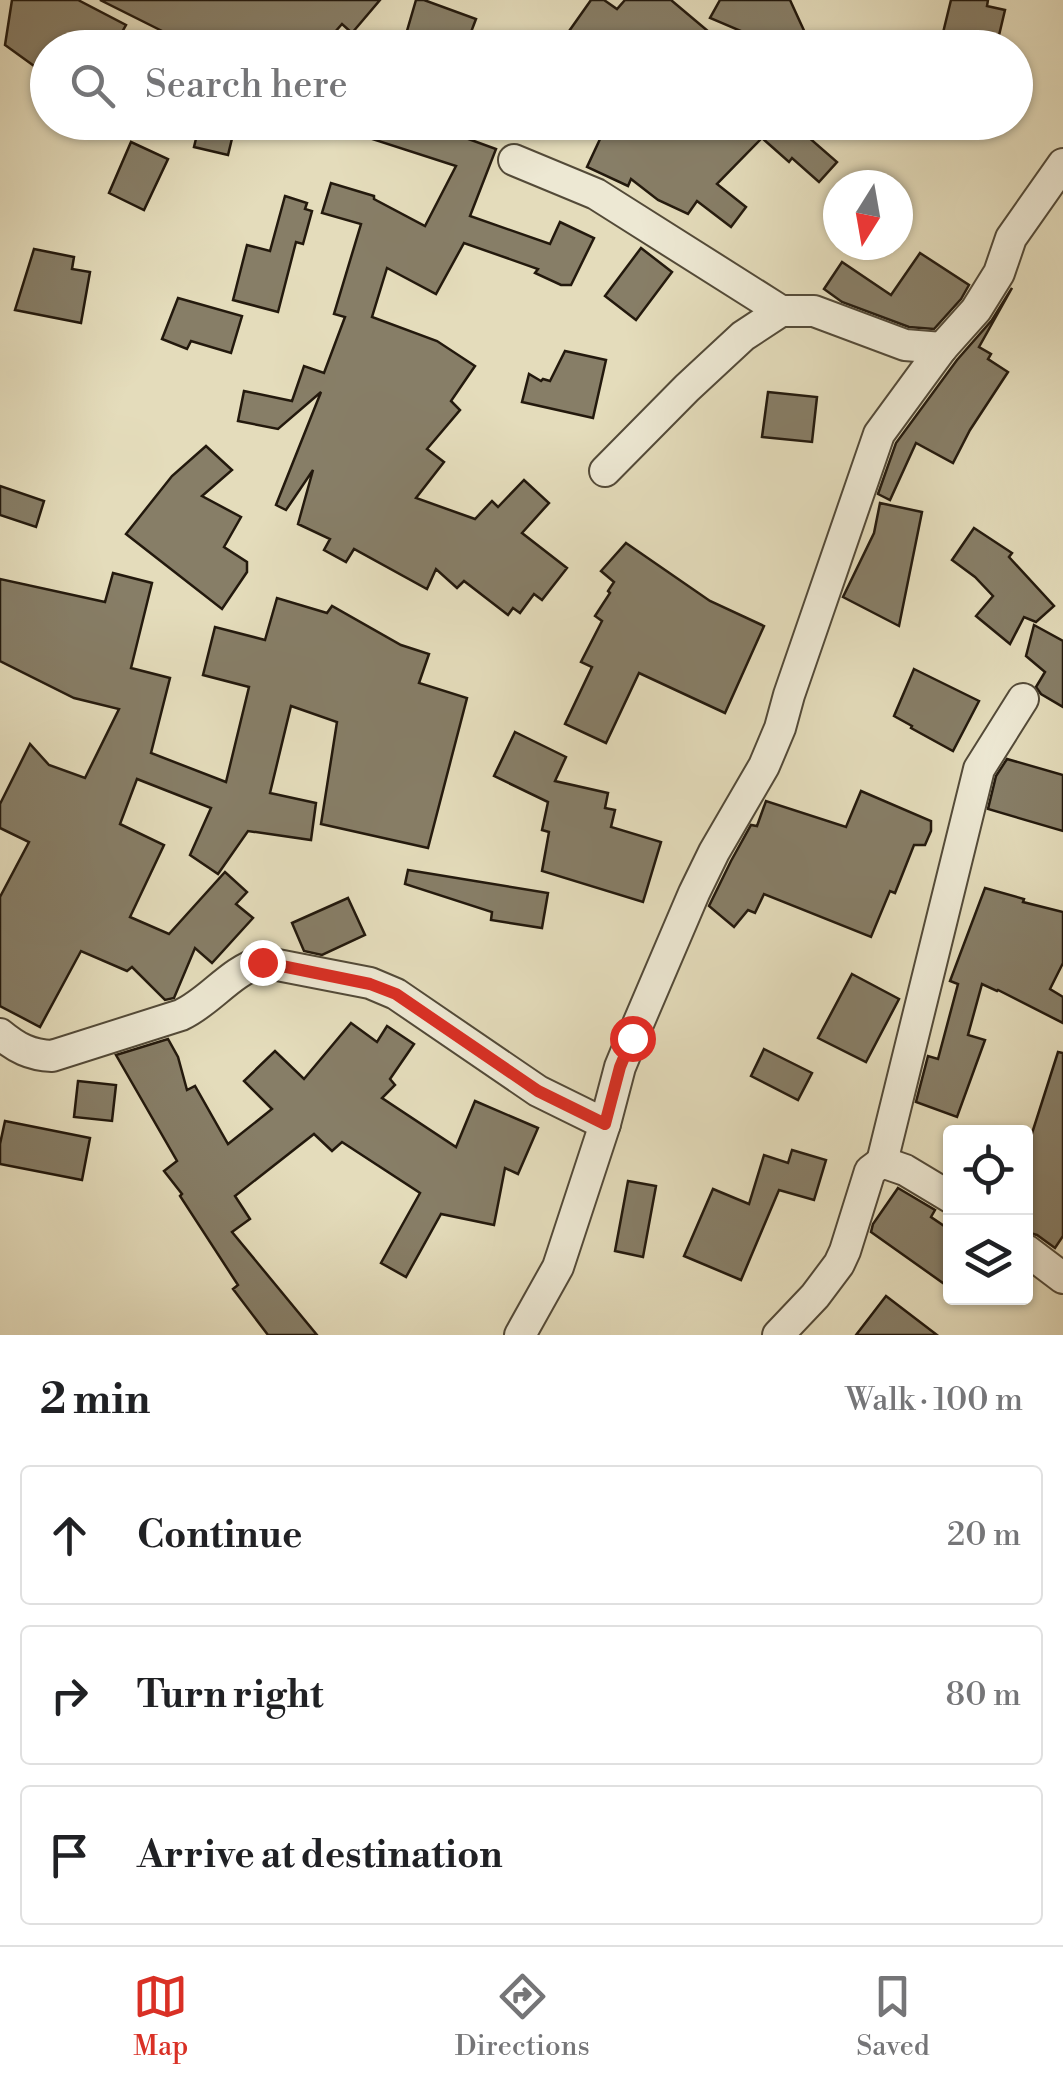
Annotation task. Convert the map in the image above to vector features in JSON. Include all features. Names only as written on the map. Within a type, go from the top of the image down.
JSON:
[{"type":"street","points":[[514,160],[596,194],[781,312]]},
{"type":"street","points":[[520,1335],[558,1268],[620,1067],[694,893],[764,766],[780,728],[879,434],[942,348],[976,310],[999,273],[1011,238],[1063,164]]},
{"type":"street","points":[[605,471],[742,336],[781,312],[814,312],[905,345],[942,348]]},
{"type":"street","points":[[778,1335],[839,1264],[870,1171],[882,1162],[979,769],[1022,699]]},
{"type":"street","points":[[0,1034],[32,1055],[52,1056],[197,1008],[248,966],[262,962],[370,984],[396,994],[538,1091],[605,1124]]},
{"type":"street","points":[[882,1162],[905,1170],[943,1193]]},
{"type":"street","points":[[1033,1255],[1063,1278]]},
{"type":"building","points":[[12,0],[78,0],[126,25],[123,30],[30,30],[30,63],[5,45]]},
{"type":"building","points":[[100,0],[380,0],[355,30],[342,24],[337,30],[160,30]]},
{"type":"building","points":[[416,0],[476,19],[472,30],[407,30]]},
{"type":"building","points":[[591,0],[604,0],[617,9],[625,0],[671,0],[707,30],[570,30]]},
{"type":"building","points":[[720,0],[790,0],[804,30],[738,30],[710,18]]},
{"type":"building","points":[[951,0],[988,0],[987,6],[1005,10],[1000,30],[944,30]]},
{"type":"building","points":[[196,140],[232,140],[228,155],[194,147]]},
{"type":"building","points":[[375,140],[471,140],[496,149],[470,216],[550,244],[560,222],[594,238],[571,285],[561,285],[535,273],[538,269],[464,243],[436,294],[387,268],[372,317],[437,341],[475,366],[451,401],[460,410],[427,449],[444,462],[416,498],[475,519],[492,501],[498,507],[524,480],[549,503],[522,533],[567,568],[542,600],[534,594],[520,613],[513,608],[508,615],[464,581],[457,588],[436,569],[427,589],[354,549],[346,562],[324,550],[330,539],[298,524],[313,470],[286,510],[276,505],[321,392],[278,429],[238,421],[244,391],[292,401],[304,366],[324,373],[345,317],[334,314],[361,224],[322,213],[331,183],[374,196],[425,226],[456,166]]},
{"type":"building","points":[[600,140],[760,140],[717,184],[746,207],[731,227],[697,201],[688,214],[658,200],[631,179],[628,186],[587,167]]},
{"type":"building","points":[[764,140],[812,140],[837,162],[830,170],[823,170],[819,182],[792,158],[789,162]]},
{"type":"building","points":[[131,142],[168,159],[144,210],[109,193]]},
{"type":"building","points":[[285,196],[307,203],[305,209],[312,211],[303,244],[296,242],[278,312],[233,300],[247,245],[270,251]]},
{"type":"building","points":[[641,248],[672,272],[636,320],[605,296]]},
{"type":"building","points":[[34,249],[74,257],[72,269],[90,272],[81,323],[15,310]]},
{"type":"building","points":[[920,253],[969,285],[934,329],[909,327],[842,302],[824,289],[842,262],[891,295]]},
{"type":"building","points":[[1012,288],[979,347],[991,354],[988,359],[1008,372],[953,463],[916,443],[890,500],[878,494],[896,443],[992,320]]},
{"type":"building","points":[[178,298],[242,316],[231,353],[191,341],[187,349],[162,339]]},
{"type":"building","points":[[565,351],[606,360],[593,418],[522,402],[529,374],[550,381]]},
{"type":"building","points":[[768,392],[817,397],[812,442],[762,437]]},
{"type":"building","points":[[206,446],[232,470],[202,496],[241,517],[224,547],[247,562],[247,572],[222,609],[126,534],[172,476]]},
{"type":"building","points":[[0,486],[44,501],[36,527],[0,515]]},
{"type":"building","points":[[880,503],[922,512],[899,626],[843,597],[874,533]]},
{"type":"building","points":[[974,528],[1012,553],[1009,557],[1054,606],[1036,622],[1024,617],[1010,644],[976,616],[993,596],[952,560]]},
{"type":"building","points":[[626,543],[710,601],[764,626],[725,713],[639,673],[606,743],[565,724],[592,667],[581,662],[602,621],[595,616],[614,582],[601,571]]},
{"type":"building","points":[[113,573],[152,583],[131,668],[170,678],[151,753],[226,782],[249,687],[203,675],[215,627],[265,640],[277,598],[327,613],[332,606],[401,645],[429,654],[419,683],[467,698],[428,848],[321,824],[337,722],[291,706],[270,793],[316,803],[311,840],[248,831],[218,874],[190,855],[211,808],[137,779],[120,824],[164,845],[130,917],[169,934],[225,872],[247,892],[236,904],[253,918],[212,963],[195,948],[174,998],[165,1000],[132,967],[127,971],[81,951],[40,1027],[0,1006],[0,897],[29,842],[0,828],[0,804],[30,744],[49,765],[85,778],[119,709],[74,698],[0,661],[0,579],[105,602]]},
{"type":"building","points":[[1034,625],[1063,641],[1063,707],[1036,687],[1045,672],[1026,656]]},
{"type":"building","points":[[914,669],[979,701],[953,751],[894,716]]},
{"type":"building","points":[[515,732],[566,757],[555,781],[608,793],[605,808],[615,810],[611,827],[661,842],[643,902],[542,871],[549,832],[542,830],[548,802],[494,776]]},
{"type":"building","points":[[1007,759],[1063,775],[1063,831],[988,809],[996,776]]},
{"type":"building","points":[[861,791],[931,821],[925,845],[914,845],[895,893],[890,891],[871,937],[764,894],[755,913],[748,910],[734,927],[709,906],[751,825],[757,826],[766,801],[846,827]]},
{"type":"building","points":[[408,870],[548,893],[542,928],[491,920],[492,912],[405,884]]},
{"type":"building","points":[[985,888],[1063,912],[1063,963],[1050,989],[1063,997],[1063,1023],[982,984],[968,1035],[985,1040],[957,1117],[916,1102],[928,1056],[938,1059],[958,984],[950,981]]},
{"type":"building","points":[[348,898],[365,935],[322,955],[304,951],[292,923]]},
{"type":"building","points":[[852,974],[899,999],[866,1062],[818,1038]]},
{"type":"building","points":[[351,1023],[377,1042],[387,1026],[414,1044],[390,1079],[395,1085],[382,1098],[456,1147],[475,1101],[538,1128],[518,1174],[505,1168],[494,1225],[441,1214],[406,1277],[381,1263],[420,1193],[342,1142],[332,1151],[314,1134],[235,1196],[250,1219],[232,1232],[317,1335],[268,1335],[233,1289],[238,1285],[164,1171],[177,1161],[116,1055],[168,1039],[178,1057],[187,1090],[195,1086],[228,1144],[272,1109],[244,1081],[275,1051],[304,1079]]},
{"type":"building","points":[[764,1049],[812,1073],[798,1100],[751,1076]]},
{"type":"building","points":[[1058,1052],[1063,1053],[1063,1236],[1055,1248],[1033,1234],[1033,1130]]},
{"type":"building","points":[[78,1081],[116,1085],[112,1121],[74,1117]]},
{"type":"building","points":[[5,1121],[90,1138],[82,1180],[0,1164]]},
{"type":"building","points":[[792,1150],[826,1160],[814,1200],[779,1190],[741,1280],[684,1256],[713,1189],[749,1204],[764,1155],[788,1163]]},
{"type":"building","points":[[628,1181],[656,1186],[643,1257],[615,1251]]},
{"type":"building","points":[[898,1188],[935,1210],[931,1217],[943,1225],[943,1283],[871,1232]]},
{"type":"building","points":[[886,1296],[937,1335],[856,1335]]},
{"type":"route","points":[[262,962],[370,984],[396,994],[538,1091],[605,1124],[632,1038]]}]
